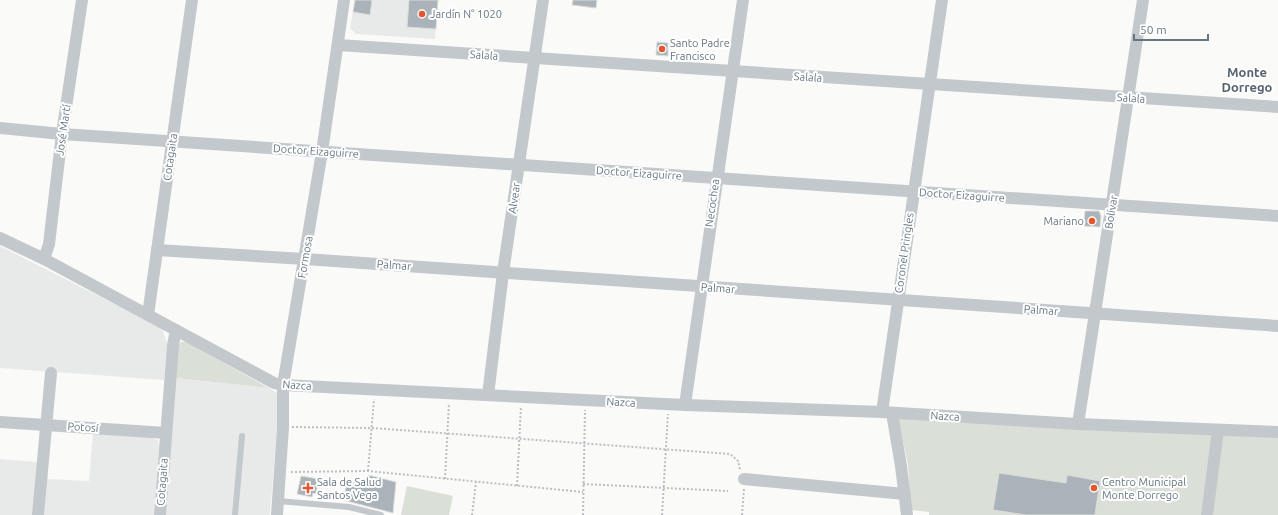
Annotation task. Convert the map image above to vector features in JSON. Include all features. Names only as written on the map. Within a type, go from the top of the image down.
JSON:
[{"type":"street","name":"José Martí","points":[[44,260],[49,244],[62,134],[82,0]]},
{"type":"street","name":"Cotagaita","points":[[148,315],[192,0]]},
{"type":"street","name":"Formosa","points":[[277,515],[283,427],[283,385],[322,152],[344,0]]},
{"type":"street","name":"Alvear","points":[[488,395],[503,273],[543,0]]},
{"type":"street","name":"Necochea","points":[[685,406],[700,287],[743,0]]},
{"type":"street","name":"Coronel Pringles","points":[[907,515],[905,494],[887,412],[897,299],[942,0]]},
{"type":"street","name":"Bolívar","points":[[1078,424],[1143,0]]},
{"type":"street","name":"Salala","points":[[338,46],[1278,107]]},
{"type":"street","name":"Doctor Eizaguirre","points":[[0,128],[62,134],[322,152],[1278,216]]},
{"type":"street","name":"Nazca","points":[[0,238],[274,383],[283,385],[685,406],[887,412],[1078,424],[1278,432]]},
{"type":"street","name":"Palmar","points":[[157,250],[1278,326]]},
{"type":"street","name":"Cotagaita","points":[[160,515],[173,345],[176,330]]},
{"type":"street","points":[[38,515],[50,373]]},
{"type":"street","name":"Potosí","points":[[0,422],[166,433]]},
{"type":"street","points":[[1207,515],[1218,430]]},
{"type":"street","points":[[744,479],[905,494]]},
{"type":"lane","points":[[235,515],[242,436]]},
{"type":"lane","points":[[278,501],[348,507],[381,515]]},
{"type":"path","points":[[368,471],[375,390]]},
{"type":"path","points":[[445,479],[449,394]]},
{"type":"path","points":[[517,486],[521,397]]},
{"type":"path","points":[[583,515],[585,400]]},
{"type":"path","points":[[662,515],[668,405]]},
{"type":"path","points":[[283,427],[372,428],[730,454],[738,461],[744,479],[745,490],[742,515]]},
{"type":"path","points":[[280,472],[368,471],[583,492]]},
{"type":"path","points":[[472,515],[476,482]]},
{"type":"path","points":[[583,484],[728,491]]},
{"type":"shaded area","points":[[355,0],[438,0],[435,39],[356,34],[350,28]]},
{"type":"shaded area","points":[[0,246],[158,326],[163,331],[167,344],[164,380],[0,368]]},
{"type":"shaded area","points":[[181,342],[186,342],[269,388],[175,378],[178,346]]},
{"type":"shaded area","points":[[175,378],[269,388],[276,392],[279,399],[270,515],[164,515]]},
{"type":"shaded area","name":"Centro Municipal Monte Dorrego","points":[[898,417],[1278,436],[1278,515],[929,515],[929,512],[911,510],[908,465]]},
{"type":"shaded area","points":[[93,432],[153,438],[158,440],[159,446],[154,515],[44,515],[47,479],[89,481]]},
{"type":"shaded area","points":[[0,459],[37,462],[33,515],[0,515]]},
{"type":"shaded area","points":[[407,486],[453,496],[449,515],[401,515]]},
{"type":"building","points":[[355,0],[372,0],[370,15],[353,12]]},
{"type":"building","name":"Jardín N° 1020","points":[[409,0],[438,0],[436,29],[407,27]]},
{"type":"building","points":[[573,0],[597,0],[596,8],[572,5]]},
{"type":"building","name":"Santo Padre Francisco","points":[[657,42],[668,43],[668,56],[656,55]]},
{"type":"building","name":"Mariano","points":[[1085,211],[1099,211],[1101,216],[1100,227],[1084,226]]},
{"type":"building","points":[[999,473],[1066,483],[1067,475],[1100,481],[1095,515],[1026,515],[993,510]]},
{"type":"building","points":[[368,475],[396,482],[393,513],[343,500],[348,479],[366,484]]},
{"type":"building","name":"Sala de Salud Santos Vega","points":[[301,476],[319,479],[316,494],[313,493],[312,497],[297,494]]},
{"type":"place","name":"Jardín N° 1020","points":[[422,14]]},
{"type":"place","name":"Santo Padre Francisco","points":[[662,49]]},
{"type":"place","name":"Mariano","points":[[1092,221]]},
{"type":"place","name":"Sala de Salud Santos Vega","points":[[308,488]]},
{"type":"place","name":"Centro Municipal Monte Dorrego","points":[[1094,488]]},
{"type":"district","name":"Monte Dorrego","points":[[1247,80]]}]
